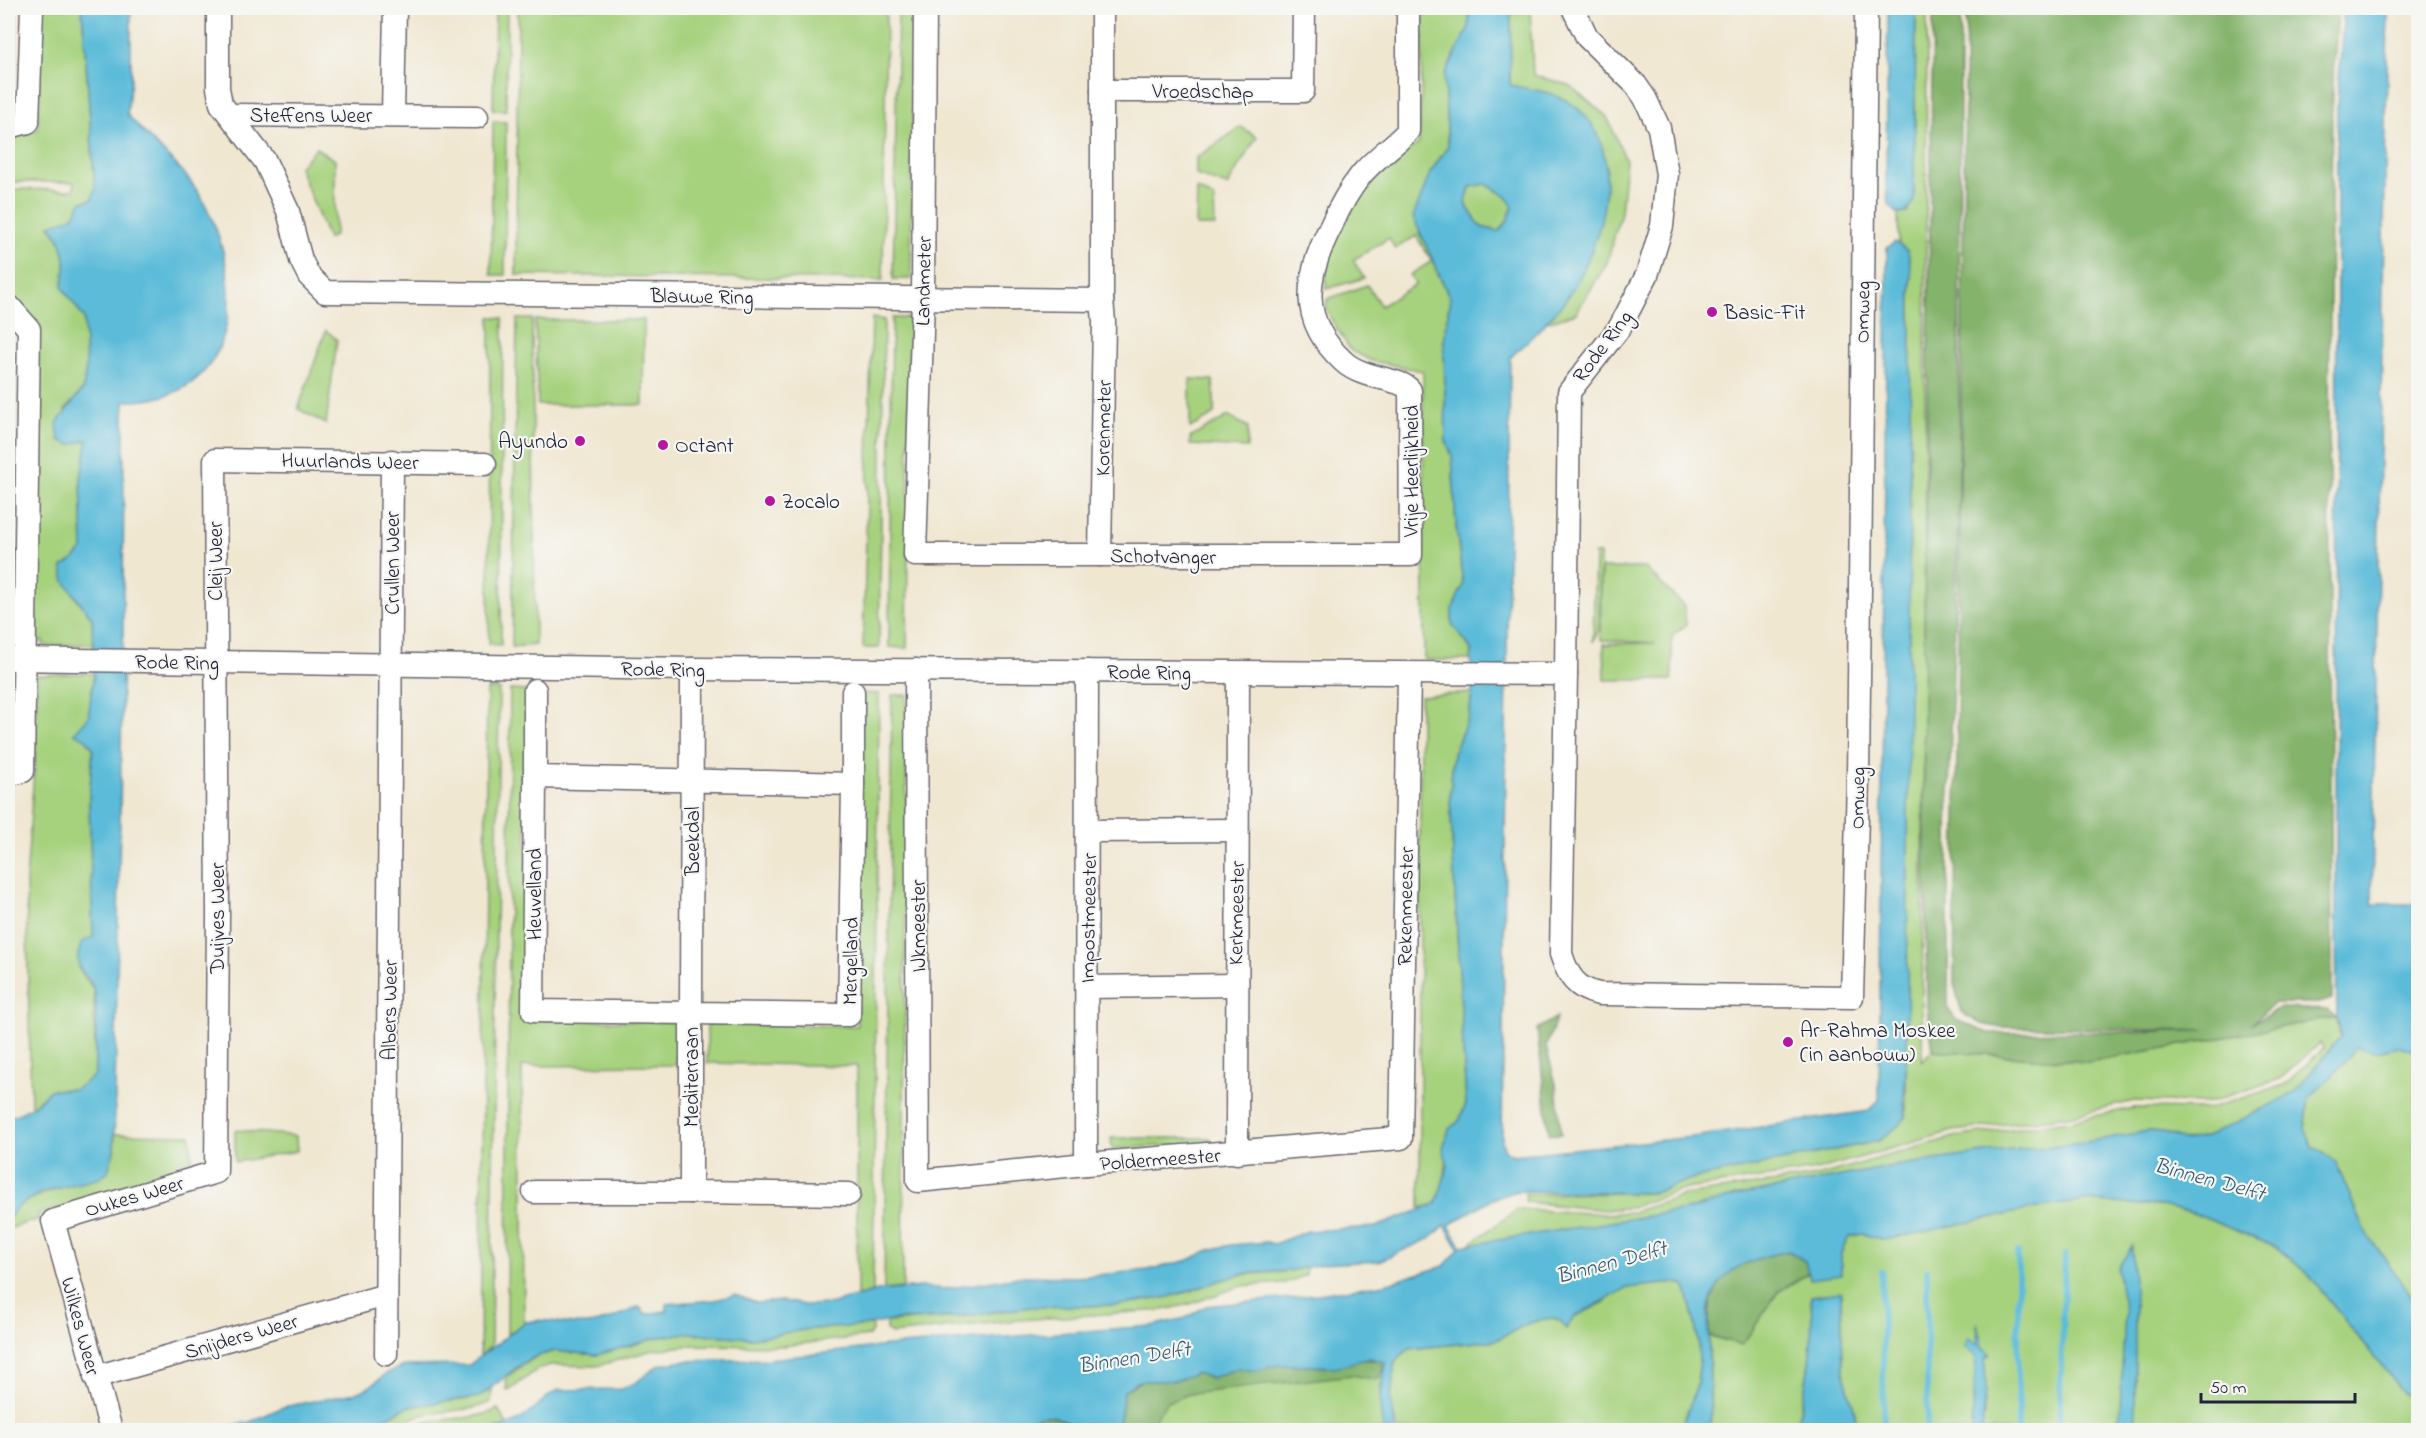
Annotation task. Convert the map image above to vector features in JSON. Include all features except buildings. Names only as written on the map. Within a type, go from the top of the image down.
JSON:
[{"type":"street","points":[[8,127],[28,122],[32,8]]},
{"type":"street","name":"Blauwe Ring","points":[[218,8],[218,88],[221,104],[265,161],[288,211],[301,260],[309,276],[325,292],[1102,300]]},
{"type":"street","name":"Steffens Weer","points":[[393,116],[395,8]]},
{"type":"street","name":"Landmeter","points":[[915,555],[923,299],[926,8]]},
{"type":"street","points":[[1102,8],[1102,300]]},
{"type":"street","name":"Vroedschap","points":[[1102,91],[1303,91],[1304,8]]},
{"type":"street","name":"Vrije Heerlijkheid","points":[[1408,8],[1408,131],[1376,158],[1349,193],[1317,259],[1310,282],[1310,298],[1318,330],[1330,348],[1347,364],[1364,375],[1401,383],[1410,390],[1411,555]]},
{"type":"street","name":"Rode Ring","points":[[16,659],[692,669],[1409,675],[1566,674],[1569,392],[1620,327],[1647,275],[1662,226],[1666,174],[1659,128],[1649,105],[1636,85],[1587,37],[1573,8]]},
{"type":"street","name":"Omweg","points":[[1566,674],[1561,954],[1573,981],[1584,991],[1599,994],[1852,997],[1858,780],[1866,8]]},
{"type":"street","name":"Steffens Weer","points":[[230,115],[477,117]]},
{"type":"street","name":"Korenmeter","points":[[1101,555],[1104,322],[1102,300]]},
{"type":"street","points":[[8,304],[29,329],[16,659],[23,771],[8,776]]},
{"type":"street","name":"Huurlands Weer","points":[[215,460],[485,464]]},
{"type":"street","name":"Cleij Weer","points":[[215,460],[215,663]]},
{"type":"street","name":"Crullen Weer","points":[[392,461],[393,665]]},
{"type":"street","name":"Schotvanger","points":[[915,555],[1411,555]]},
{"type":"street","name":"Duijves Weer","points":[[215,663],[218,915],[216,1172]]},
{"type":"street","name":"Albers Weer","points":[[386,1354],[393,665]]},
{"type":"street","name":"Beekdal","points":[[691,1013],[692,669]]},
{"type":"street","name":"IJkmeester","points":[[916,670],[918,1181]]},
{"type":"street","name":"Impostmeester","points":[[1086,1164],[1089,831],[1087,672]]},
{"type":"street","name":"Kerkmeester","points":[[1237,1154],[1235,985],[1238,674]]},
{"type":"street","name":"Rekenmeester","points":[[1401,1138],[1409,675]]},
{"type":"street","name":"Heuvelland","points":[[533,1011],[535,690]]},
{"type":"street","name":"Mergelland","points":[[691,1013],[849,1015],[853,692]]},
{"type":"street","points":[[535,777],[853,784]]},
{"type":"street","points":[[1089,831],[1237,830]]},
{"type":"street","points":[[1087,987],[1235,985]]},
{"type":"street","name":"Mediterraan","points":[[533,1011],[691,1013],[691,1191]]},
{"type":"street","name":"Poldermeester","points":[[918,1181],[1086,1164],[1237,1154],[1401,1138]]},
{"type":"street","name":"Oukes Weer","points":[[52,1221],[216,1172]]},
{"type":"street","points":[[534,1192],[691,1191],[849,1194]]},
{"type":"street","name":"Wilkes Weer","points":[[52,1221],[111,1431]]},
{"type":"street","name":"Snijders Weer","points":[[95,1377],[386,1294]]},
{"type":"green space","points":[[40,8],[82,8],[95,189],[92,200],[82,201],[73,217],[50,226],[59,240],[64,255],[65,270],[62,287],[84,318],[86,367],[83,389],[65,410],[88,440],[81,477],[83,549],[73,560],[73,594],[92,618],[93,644],[43,646],[44,641],[29,640],[36,323],[8,295],[8,189],[74,190],[74,182],[8,182],[8,137],[38,130]]},
{"type":"green space","points":[[495,8],[507,8],[506,110],[493,110]]},
{"type":"green space","points":[[518,8],[886,8],[883,280],[516,275]]},
{"type":"green space","points":[[898,8],[914,8],[911,279],[893,279]]},
{"type":"green space","points":[[1424,8],[1469,8],[1469,27],[1444,76],[1448,146],[1430,173],[1419,233],[1436,261],[1433,264],[1450,298],[1444,343],[1446,441],[1452,455],[1456,525],[1463,585],[1452,610],[1452,624],[1471,649],[1470,660],[1424,660],[1423,371],[1372,361],[1351,351],[1326,308],[1327,299],[1367,285],[1381,306],[1416,284],[1410,275],[1432,261],[1416,236],[1395,249],[1389,238],[1353,260],[1364,278],[1326,289],[1328,262],[1339,231],[1354,202],[1376,175],[1419,143]]},
{"type":"green space","points":[[1511,8],[1530,8],[1533,75],[1569,85],[1607,117],[1626,160],[1621,212],[1607,263],[1576,313],[1544,323],[1569,295],[1607,171],[1600,141],[1587,119],[1510,86]]},
{"type":"green space","points":[[1916,8],[1927,8],[1922,1061],[1932,1050],[2087,1062],[2337,1017],[2340,1037],[2294,1093],[2210,1136],[2186,1141],[2162,1132],[2149,1131],[2069,1145],[1991,1152],[1894,1166],[1736,1196],[1692,1209],[1467,1246],[1518,1209],[1606,1214],[1633,1212],[1686,1195],[1817,1176],[1954,1137],[2069,1121],[2134,1108],[2207,1109],[2284,1085],[2324,1048],[2320,1043],[2280,1079],[2206,1103],[2134,1101],[2068,1116],[1953,1131],[1816,1170],[1685,1189],[1632,1207],[1606,1210],[1526,1202],[1525,1194],[1654,1193],[1691,1179],[1878,1141],[1906,1117],[1911,273],[1908,251],[1899,245],[1898,214],[1906,213],[1914,201]]},
{"type":"green space","points":[[1933,8],[1960,8],[1959,502],[1948,819],[1948,1009],[1956,1020],[1988,1033],[2205,1031],[1997,1027],[1981,1024],[1962,1013],[1954,984],[1966,8],[2338,8],[2332,96],[2329,418],[2332,999],[2319,1003],[2274,1003],[2251,1024],[2279,1008],[2328,1010],[2337,1017],[2087,1062],[1933,1050],[1927,1008],[1923,706]]},
{"type":"green space","points":[[493,121],[506,122],[505,275],[491,275]]},
{"type":"green space","points":[[1241,127],[1257,137],[1227,186],[1196,175],[1196,158]]},
{"type":"green space","points":[[316,148],[335,160],[335,235],[328,239],[299,167]]},
{"type":"green space","points":[[1486,184],[1506,196],[1513,206],[1506,223],[1499,231],[1481,227],[1465,204],[1470,187]]},
{"type":"green space","points":[[1197,189],[1214,198],[1215,226],[1196,226]]},
{"type":"green space","points":[[490,317],[503,318],[501,645],[489,644]]},
{"type":"green space","points":[[872,318],[884,320],[879,648],[863,648]]},
{"type":"green space","points":[[892,318],[910,318],[907,648],[889,647]]},
{"type":"green space","points":[[517,319],[532,319],[535,645],[512,647]]},
{"type":"green space","points":[[535,320],[644,320],[643,405],[538,405]]},
{"type":"green space","points":[[326,330],[337,340],[326,424],[298,409]]},
{"type":"green space","points":[[1190,379],[1213,380],[1215,414],[1190,428]]},
{"type":"green space","points":[[1228,416],[1248,427],[1247,448],[1190,445],[1190,438]]},
{"type":"green space","points":[[1595,554],[1600,554],[1599,631],[1593,642]]},
{"type":"green space","points":[[1601,568],[1645,568],[1684,606],[1686,625],[1672,636],[1672,680],[1605,680],[1604,644],[1655,643],[1601,640]]},
{"type":"green space","points":[[94,673],[86,739],[93,748],[89,800],[93,937],[78,968],[94,990],[95,1075],[76,1089],[50,1090],[31,1107],[26,882],[35,757],[37,675]]},
{"type":"green space","points":[[487,689],[499,689],[491,1346],[480,1356]]},
{"type":"green space","points":[[510,690],[527,691],[526,1019],[678,1022],[676,1065],[522,1066],[524,1323],[507,1335]]},
{"type":"green space","points":[[861,693],[879,694],[873,1292],[857,1297],[857,1066],[707,1063],[707,1024],[857,1026]]},
{"type":"green space","points":[[1472,693],[1469,715],[1453,754],[1450,797],[1466,1104],[1459,1121],[1449,1130],[1447,1158],[1440,1195],[1436,1204],[1420,1208],[1420,696]]},
{"type":"green space","points":[[892,695],[907,695],[903,1288],[884,1290]]},
{"type":"green space","points":[[1557,1017],[1546,1047],[1556,1084],[1561,1134],[1549,1134],[1537,1029]]},
{"type":"green space","points":[[2356,1047],[2375,1052],[2399,1047],[2418,1050],[2418,1306],[2366,1233],[2335,1161],[2313,1146],[2305,1130],[2309,1098],[2343,1065]]},
{"type":"green space","points":[[235,1130],[296,1136],[297,1151],[235,1162]]},
{"type":"green space","points":[[115,1134],[190,1135],[193,1170],[38,1214],[39,1219],[8,1229],[9,1219],[18,1206],[80,1176],[114,1152]]},
{"type":"green space","points":[[1111,1138],[1210,1138],[1211,1143],[1112,1149]]},
{"type":"green space","points":[[2084,1201],[2162,1206],[2193,1213],[2276,1247],[2307,1273],[2418,1411],[2418,1417],[2405,1430],[1856,1430],[1855,1412],[1843,1372],[1841,1293],[1811,1297],[1809,1364],[1795,1430],[1711,1430],[1709,1336],[1742,1345],[1778,1292],[1810,1272],[1810,1279],[1841,1253],[1849,1237],[1862,1234],[1885,1240],[2041,1207]]},
{"type":"green space","points":[[1789,1251],[1805,1261],[1810,1272],[1778,1292],[1742,1345],[1709,1335],[1712,1298],[1726,1274],[1752,1260]]},
{"type":"green space","points":[[1306,1267],[1306,1275],[1284,1283],[1241,1286],[1190,1304],[1163,1310],[1019,1320],[892,1334],[886,1330],[886,1322],[956,1317],[1031,1307],[1119,1305],[1189,1292],[1228,1276],[1290,1271]]},
{"type":"green space","points":[[1682,1284],[1686,1289],[1699,1352],[1698,1378],[1683,1430],[1396,1430],[1391,1398],[1395,1361],[1409,1349],[1496,1340],[1529,1323],[1544,1319],[1554,1318],[1562,1322],[1566,1329],[1574,1317],[1605,1302],[1616,1292],[1627,1288]]},
{"type":"green space","points":[[872,1325],[869,1336],[782,1346],[693,1345],[653,1350],[597,1366],[550,1365],[538,1369],[507,1391],[506,1377],[537,1356],[555,1351],[597,1355],[660,1337],[687,1333],[752,1338],[810,1329]]},
{"type":"green space","points":[[1370,1358],[1386,1363],[1381,1386],[1384,1430],[1111,1430],[1120,1419],[1124,1391],[1138,1381],[1174,1381],[1239,1368],[1255,1371],[1279,1365],[1336,1367]]},
{"type":"green space","points":[[1359,1360],[1382,1360],[1384,1370],[1376,1380],[1352,1375],[1189,1394],[1166,1403],[1147,1430],[1111,1430],[1120,1419],[1124,1391],[1141,1381],[1163,1381],[1197,1373],[1211,1378],[1239,1368],[1255,1371],[1279,1365],[1330,1367]]},
{"type":"green space","points":[[492,1388],[491,1402],[475,1408],[420,1415],[386,1430],[355,1430],[375,1424],[406,1407],[428,1402],[472,1398]]},
{"type":"green space","points":[[498,1409],[508,1426],[493,1430],[403,1430],[425,1422],[486,1414]]},
{"type":"green space","points":[[1042,1414],[1066,1421],[1069,1430],[1019,1430],[1029,1420]]},
{"type":"water","points":[[82,8],[131,8],[131,82],[127,114],[198,191],[219,236],[227,270],[229,303],[224,334],[212,361],[192,383],[163,396],[124,401],[123,644],[114,1152],[108,1171],[100,1178],[40,1193],[17,1207],[8,1219],[8,1117],[31,1107],[50,1090],[76,1089],[95,1075],[94,991],[92,984],[81,970],[78,960],[82,942],[93,937],[89,800],[93,748],[86,739],[74,733],[88,718],[94,673],[92,618],[65,582],[62,567],[73,560],[83,549],[81,477],[88,440],[70,445],[59,440],[57,423],[83,389],[86,367],[84,318],[62,287],[65,270],[64,255],[59,240],[50,225],[73,217],[82,201],[92,200],[95,189]]},
{"type":"water","name":"Binnen Delft","points":[[1469,8],[1511,8],[1510,85],[1547,93],[1567,101],[1587,118],[1600,141],[1606,166],[1606,194],[1601,221],[1581,274],[1556,312],[1510,358],[1502,1143],[1506,1151],[1513,1155],[1693,1137],[1869,1111],[1879,1100],[1887,248],[1895,242],[1908,251],[1911,273],[1907,1052],[1904,1100],[1906,1117],[1878,1141],[1692,1179],[1654,1193],[1517,1191],[1490,1200],[1449,1225],[1461,1246],[1692,1209],[1736,1196],[1894,1166],[1991,1152],[2069,1145],[2149,1131],[2162,1132],[2186,1141],[2209,1136],[2294,1093],[2341,1036],[2337,1017],[2336,921],[2337,105],[2344,8],[2388,8],[2372,904],[2418,904],[2418,1050],[2399,1047],[2375,1052],[2356,1047],[2343,1065],[2309,1098],[2305,1129],[2313,1146],[2335,1161],[2366,1233],[2418,1306],[2418,1411],[2307,1273],[2276,1247],[2193,1213],[2162,1206],[2084,1201],[2041,1207],[1885,1240],[1862,1234],[1849,1237],[1841,1253],[1841,1275],[1810,1279],[1805,1261],[1789,1251],[1761,1258],[1737,1268],[1719,1285],[1712,1296],[1708,1311],[1711,1430],[1683,1430],[1698,1378],[1699,1352],[1686,1289],[1682,1284],[1672,1283],[1627,1288],[1574,1317],[1566,1329],[1562,1322],[1554,1318],[1544,1319],[1529,1323],[1496,1340],[1409,1349],[1395,1361],[1391,1398],[1396,1430],[1384,1430],[1382,1422],[1380,1397],[1386,1363],[1370,1358],[1336,1367],[1279,1365],[1255,1371],[1239,1368],[1211,1378],[1197,1373],[1174,1381],[1138,1381],[1124,1391],[1120,1419],[1111,1430],[1069,1430],[1066,1421],[1052,1416],[1040,1416],[1029,1421],[1019,1430],[979,1423],[970,1430],[493,1430],[520,1419],[559,1390],[621,1389],[635,1383],[659,1365],[683,1361],[770,1359],[887,1346],[1151,1326],[1186,1318],[1206,1306],[1293,1298],[1385,1284],[1444,1266],[1459,1249],[1445,1225],[1431,1238],[1379,1261],[1322,1264],[1290,1271],[1241,1274],[1169,1297],[1119,1305],[1031,1307],[956,1317],[896,1320],[863,1326],[810,1329],[752,1338],[687,1333],[660,1337],[597,1355],[555,1351],[523,1363],[479,1397],[407,1407],[362,1430],[221,1430],[244,1422],[248,1423],[283,1407],[356,1393],[369,1387],[389,1372],[405,1366],[469,1365],[524,1323],[530,1321],[592,1323],[608,1320],[639,1307],[646,1314],[667,1311],[666,1304],[715,1300],[735,1295],[757,1303],[783,1301],[805,1305],[829,1304],[878,1291],[922,1287],[945,1289],[1024,1276],[1078,1277],[1148,1270],[1189,1260],[1209,1250],[1231,1245],[1267,1242],[1274,1244],[1308,1231],[1376,1227],[1436,1204],[1448,1166],[1443,1148],[1449,1129],[1459,1121],[1466,1104],[1450,797],[1453,754],[1469,715],[1472,693],[1471,649],[1452,624],[1452,610],[1463,585],[1456,525],[1452,455],[1446,441],[1444,343],[1450,298],[1413,217],[1430,173],[1448,146],[1444,76],[1469,27]],"holes":[[[1486,184],[1506,196],[1513,207],[1506,223],[1499,231],[1481,227],[1465,204],[1470,187]]]},
{"type":"water","points":[[1888,8],[1916,8],[1914,201],[1906,213],[1898,214],[1888,204],[1886,183]]},
{"type":"water","points":[[2132,1246],[2135,1306],[2135,1414],[2133,1430],[2119,1430],[2125,1312],[2117,1269]]},
{"type":"water","points":[[1841,1292],[1843,1372],[1855,1412],[1856,1430],[1795,1430],[1809,1364],[1811,1296]]},
{"type":"water","points":[[1978,1322],[1982,1348],[1990,1354],[1985,1359],[1986,1391],[1982,1430],[1972,1430],[1976,1356],[1965,1346],[1968,1337],[1977,1345]]},
{"type":"waterway","points":[[2018,1252],[2018,1430]]},
{"type":"waterway","points":[[2059,1430],[2065,1255]]},
{"type":"waterway","points":[[1927,1270],[1927,1430]]},
{"type":"waterway","points":[[1882,1272],[1884,1430]]},
{"type":"place","name":"Basic-Fit","points":[[1712,312]]},
{"type":"place","name":"Ayundo","points":[[580,441]]},
{"type":"place","name":"Octant","points":[[663,445]]},
{"type":"place","name":"Zocalo","points":[[770,501]]},
{"type":"place","name":"Ar-Rahma Moskee (in aanbouw)","points":[[1788,1042]]}]
